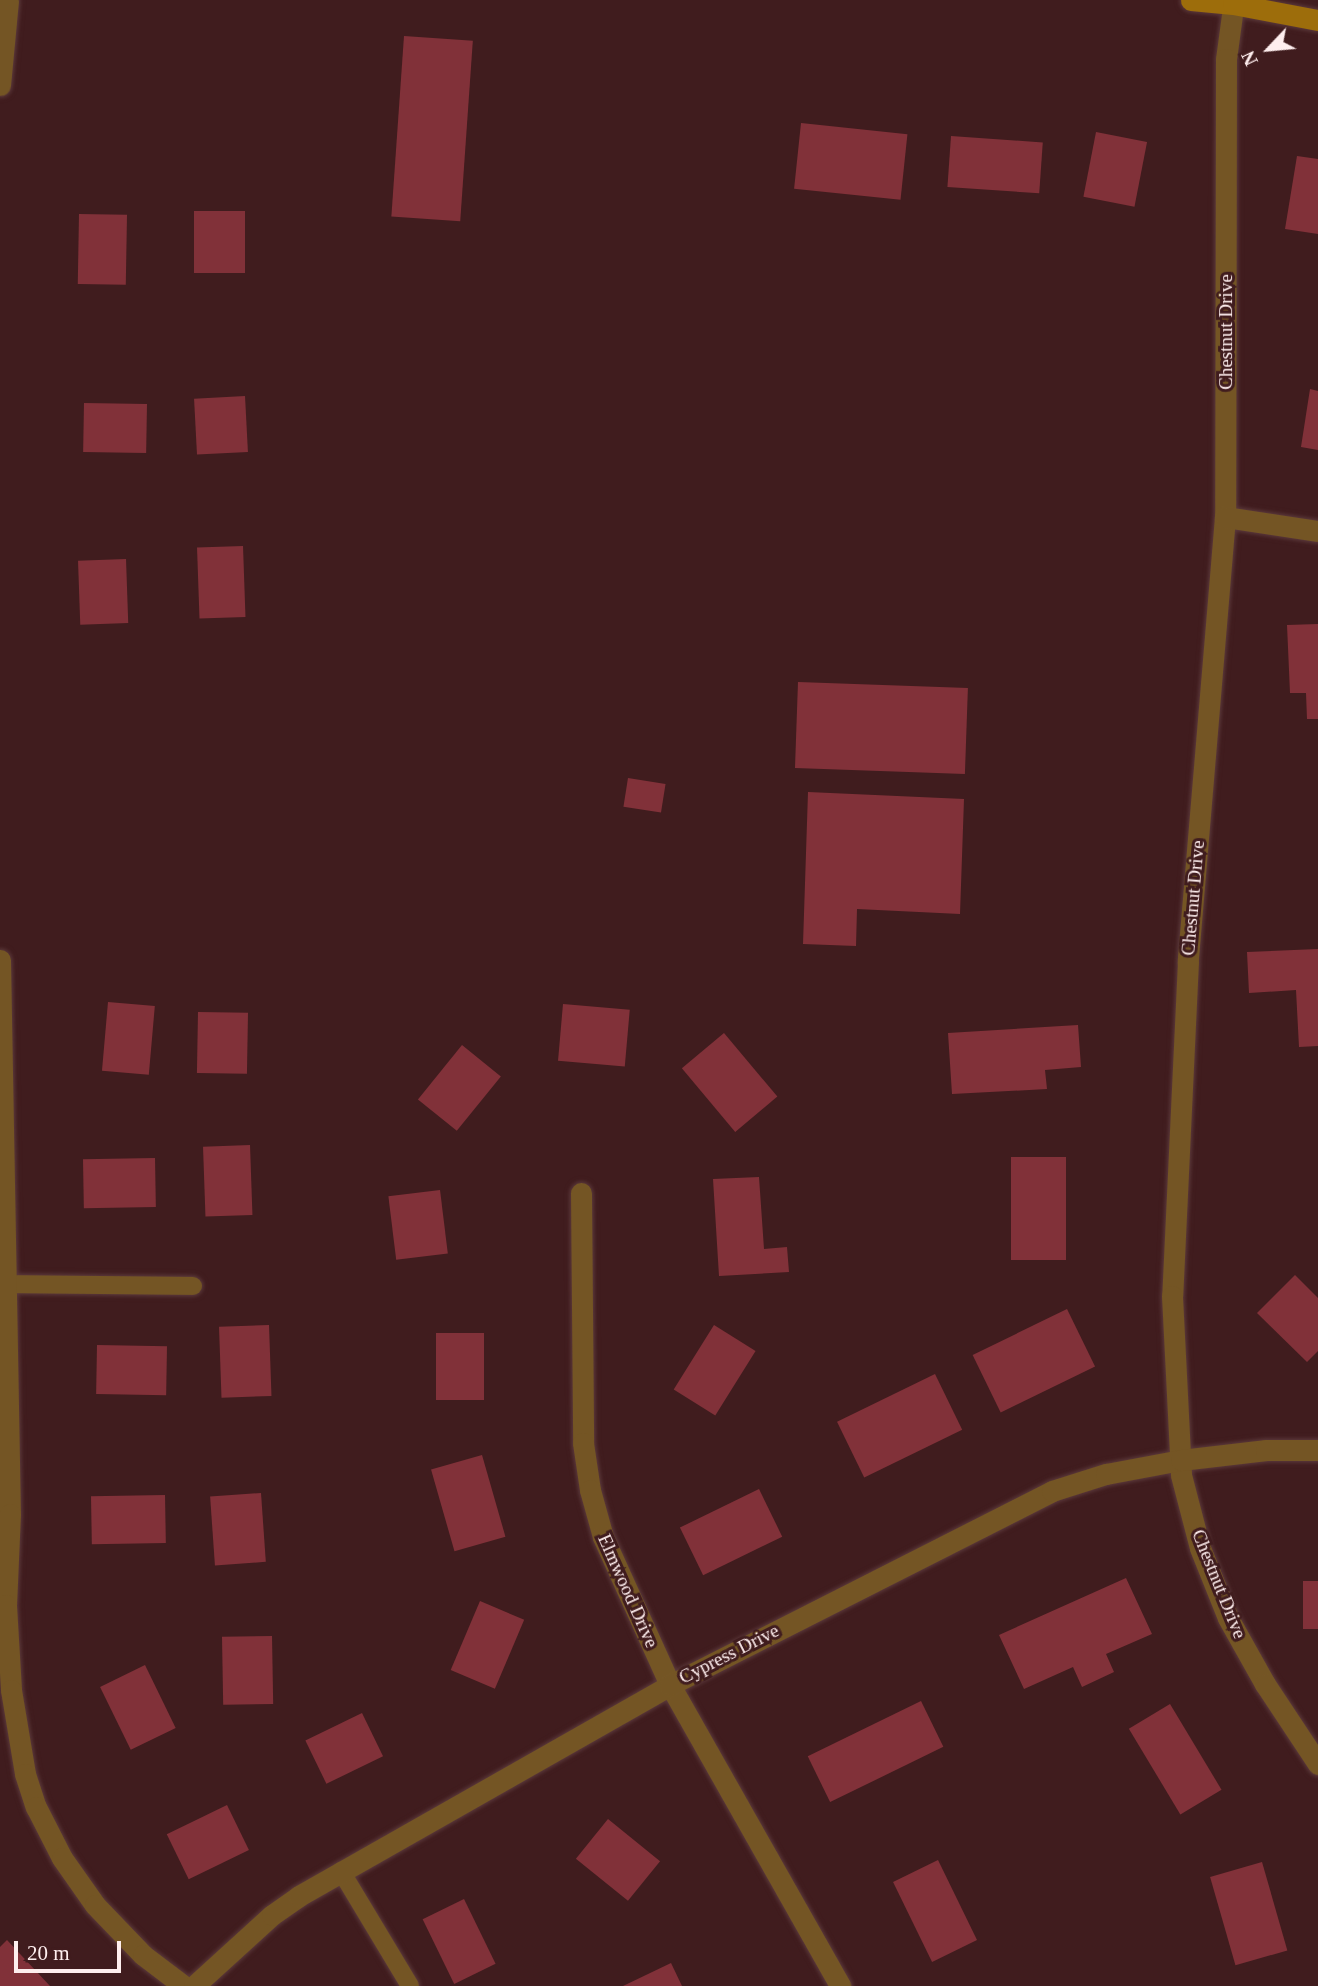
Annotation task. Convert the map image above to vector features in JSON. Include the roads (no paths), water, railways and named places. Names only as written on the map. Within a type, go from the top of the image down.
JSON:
[{"type":"main road","points":[[1191,0],[1233,2],[1318,20]]},
{"type":"street","points":[[0,85],[8,0]]},
{"type":"street","name":"Chestnut Drive","points":[[1233,2],[1226,60],[1225,517],[1188,961],[1172,1296],[1181,1475],[1200,1548],[1228,1618],[1265,1684],[1318,1764]]},
{"type":"street","points":[[1225,517],[1318,531]]},
{"type":"street","points":[[0,960],[6,1284],[6,1605],[11,1690],[24,1774],[36,1807],[62,1858],[95,1905],[143,1955],[184,1986]]},
{"type":"street","name":"Elmwood Drive","points":[[581,1193],[583,1443],[590,1490],[611,1558],[670,1685],[840,1986]]},
{"type":"street","name":"Cypress Drive","points":[[194,1986],[272,1915],[341,1871],[670,1685],[1052,1490],[1106,1474],[1181,1460],[1266,1450],[1318,1450]]},
{"type":"lane","points":[[6,1284],[193,1286]]},
{"type":"lane","points":[[341,1871],[410,1986]]}]
